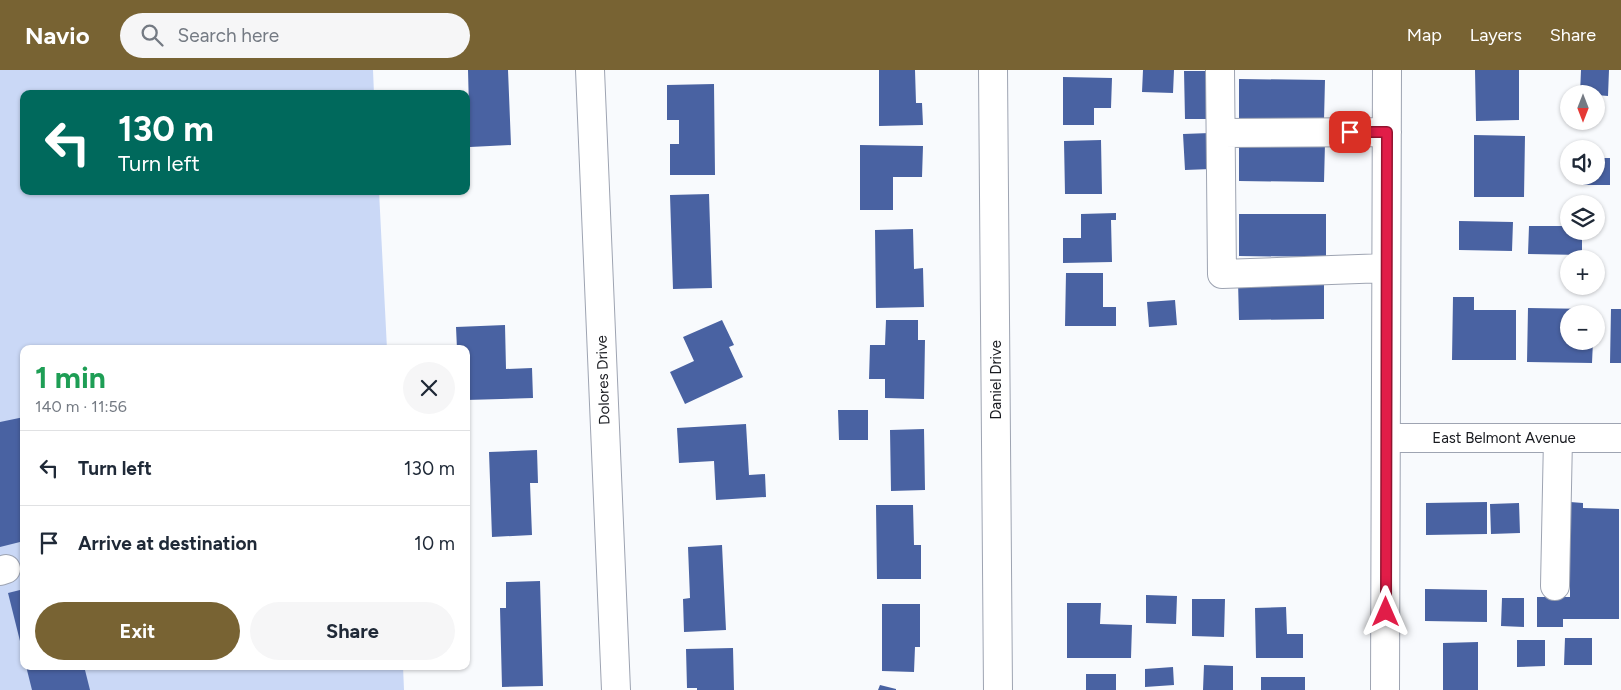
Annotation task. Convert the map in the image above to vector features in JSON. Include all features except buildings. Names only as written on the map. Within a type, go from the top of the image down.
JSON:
[{"type":"street","name":"Dolores Drive","points":[[590,70],[616,690]]},
{"type":"street","name":"Daniel Drive","points":[[993,70],[998,690]]},
{"type":"street","points":[[1220,70],[1222,274],[1386,268]]},
{"type":"street","points":[[1385,690],[1387,70]]},
{"type":"street","points":[[1221,133],[1387,132]]},
{"type":"street","name":"East Belmont Avenue","points":[[1387,438],[1621,438]]},
{"type":"street","points":[[1555,586],[1558,438]]},
{"type":"shaded area","points":[[0,70],[373,70],[374,90],[20,90],[20,195],[379,195],[387,345],[20,345],[20,670],[403,670],[404,690],[0,690]]},
{"type":"route","points":[[1350,132],[1387,132],[1385,363],[1387,438],[1386,612]]}]
